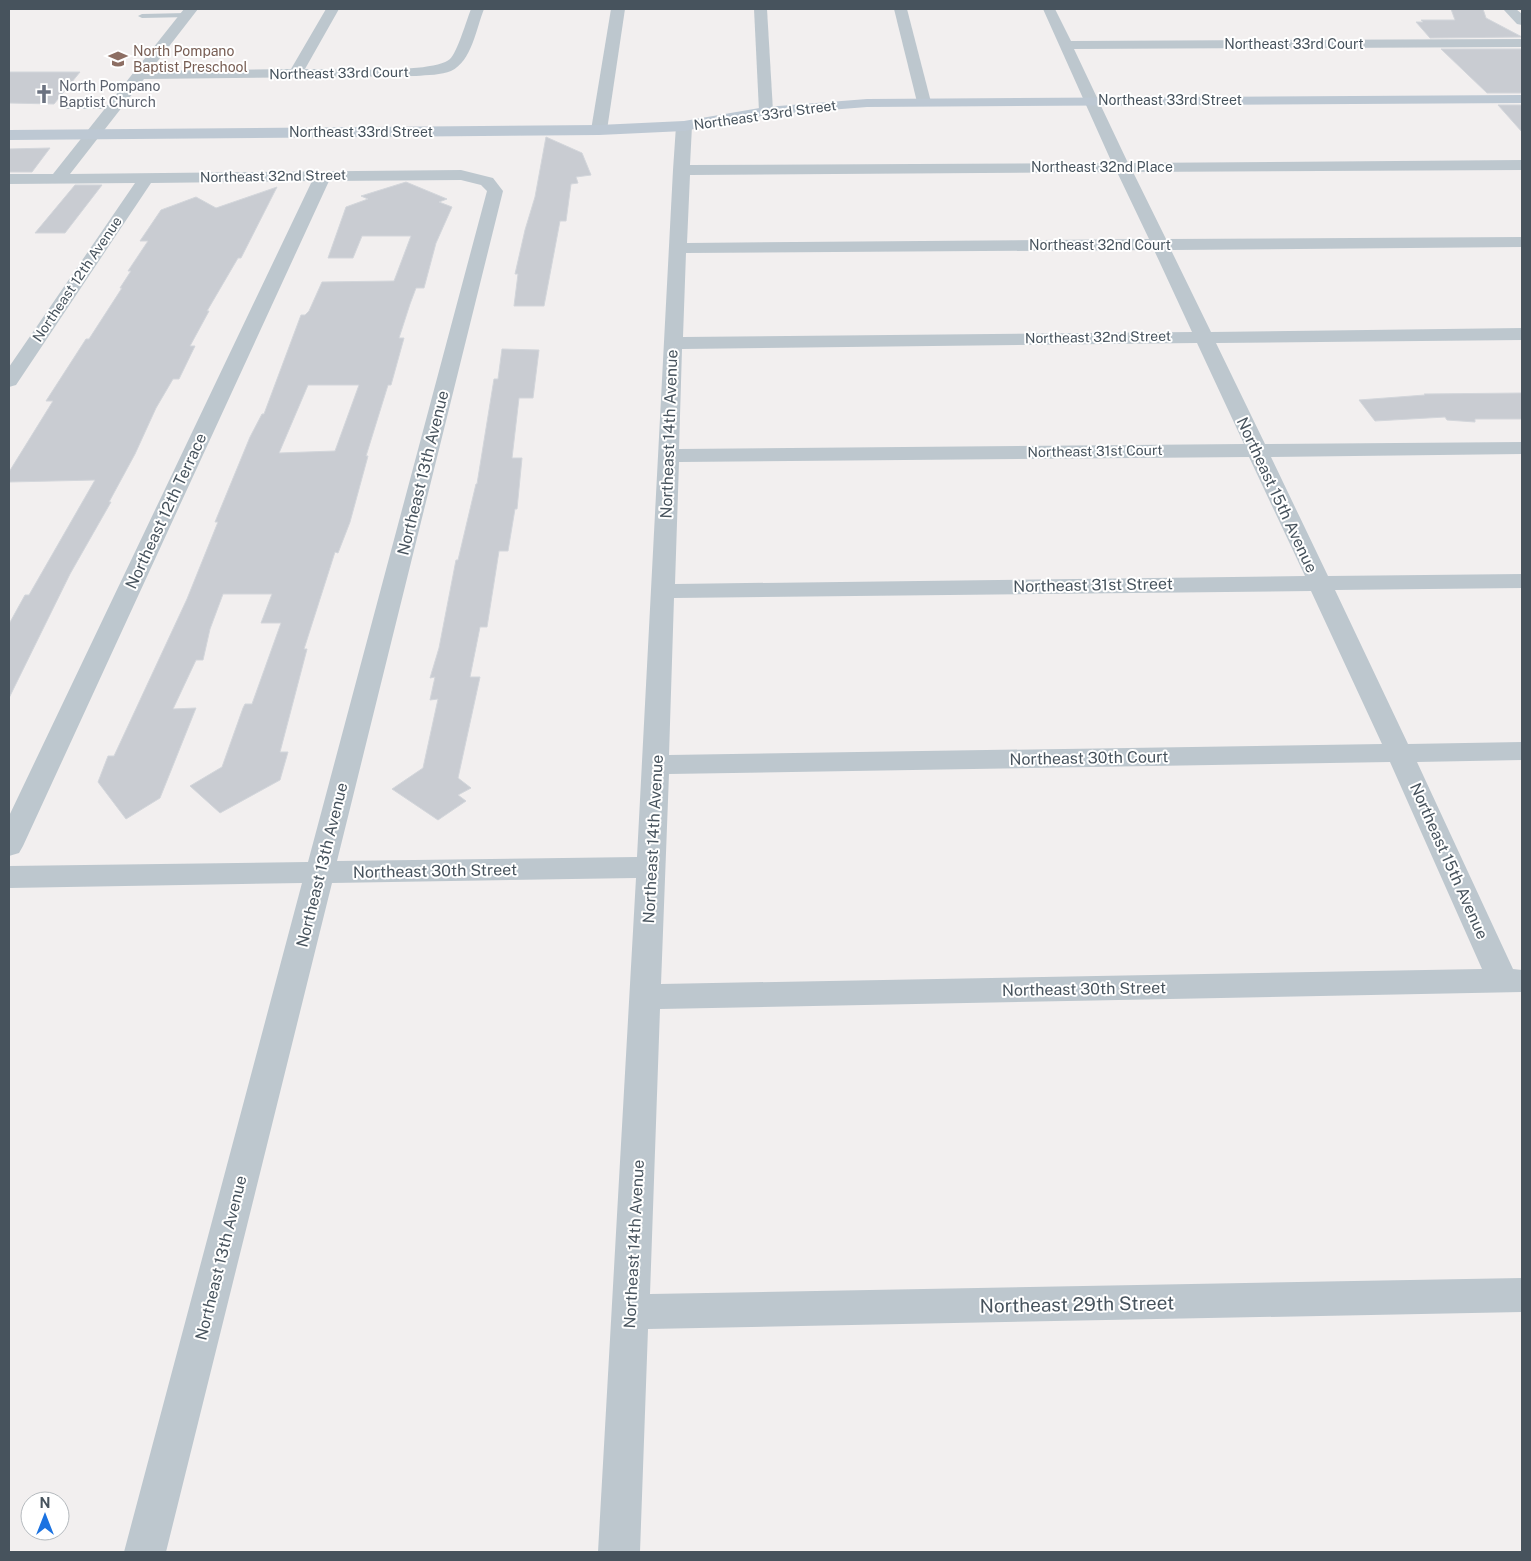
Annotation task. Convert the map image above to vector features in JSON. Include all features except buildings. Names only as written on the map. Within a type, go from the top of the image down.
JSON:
[{"type":"street","points":[[295,74],[332,9]]},
{"type":"street","name":"Northeast 33rd Court","points":[[142,75],[416,72],[446,68],[458,60],[477,9]]},
{"type":"street","points":[[599,130],[618,9]]},
{"type":"street","points":[[760,9],[766,112]]},
{"type":"street","points":[[900,9],[924,102]]},
{"type":"street","name":"Northeast 15th Avenue","points":[[1050,9],[1255,450],[1399,752],[1513,981]]},
{"type":"street","points":[[1509,9],[1522,21]]},
{"type":"street","points":[[58,178],[142,75],[189,12]]},
{"type":"street","name":"Northeast 33rd Court","points":[[1066,45],[1522,43]]},
{"type":"street","name":"Northeast 33rd Street","points":[[9,135],[599,130],[684,126],[766,112],[866,103],[1522,99]]},
{"type":"street","name":"Northeast 14th Avenue","points":[[619,1552],[652,867],[668,456],[684,126]]},
{"type":"street","name":"Northeast 32nd Place","points":[[681,170],[1522,165]]},
{"type":"street","name":"Northeast 32nd Street","points":[[9,179],[461,175],[488,181]]},
{"type":"street","name":"Northeast 12th Terrace","points":[[9,846],[323,176]]},
{"type":"street","name":"Northeast 12th Avenue","points":[[9,381],[146,178]]},
{"type":"street","name":"Northeast 13th Avenue","points":[[145,1552],[496,191],[488,181]]},
{"type":"street","name":"Northeast 32nd Court","points":[[678,248],[1522,242]]},
{"type":"street","name":"Northeast 32nd Street","points":[[673,343],[1522,334]]},
{"type":"street","name":"Northeast 31st Court","points":[[668,456],[1522,448]]},
{"type":"street","name":"Northeast 31st Street","points":[[663,590],[1522,581]]},
{"type":"street","name":"Northeast 30th Court","points":[[656,765],[1522,751]]},
{"type":"street","name":"Northeast 30th Street","points":[[9,878],[652,867]]},
{"type":"street","name":"Northeast 30th Street","points":[[646,997],[1513,981]]},
{"type":"street","name":"Northeast 29th Street","points":[[631,1312],[1522,1295]]},
{"type":"lane","points":[[142,16],[189,12]]},
{"type":"lane","points":[[65,107],[115,107]]},
{"type":"place","name":"North Pompano Baptist Preschool","points":[[118,59]]},
{"type":"place","name":"North Pompano Baptist Church","points":[[44,94]]}]
